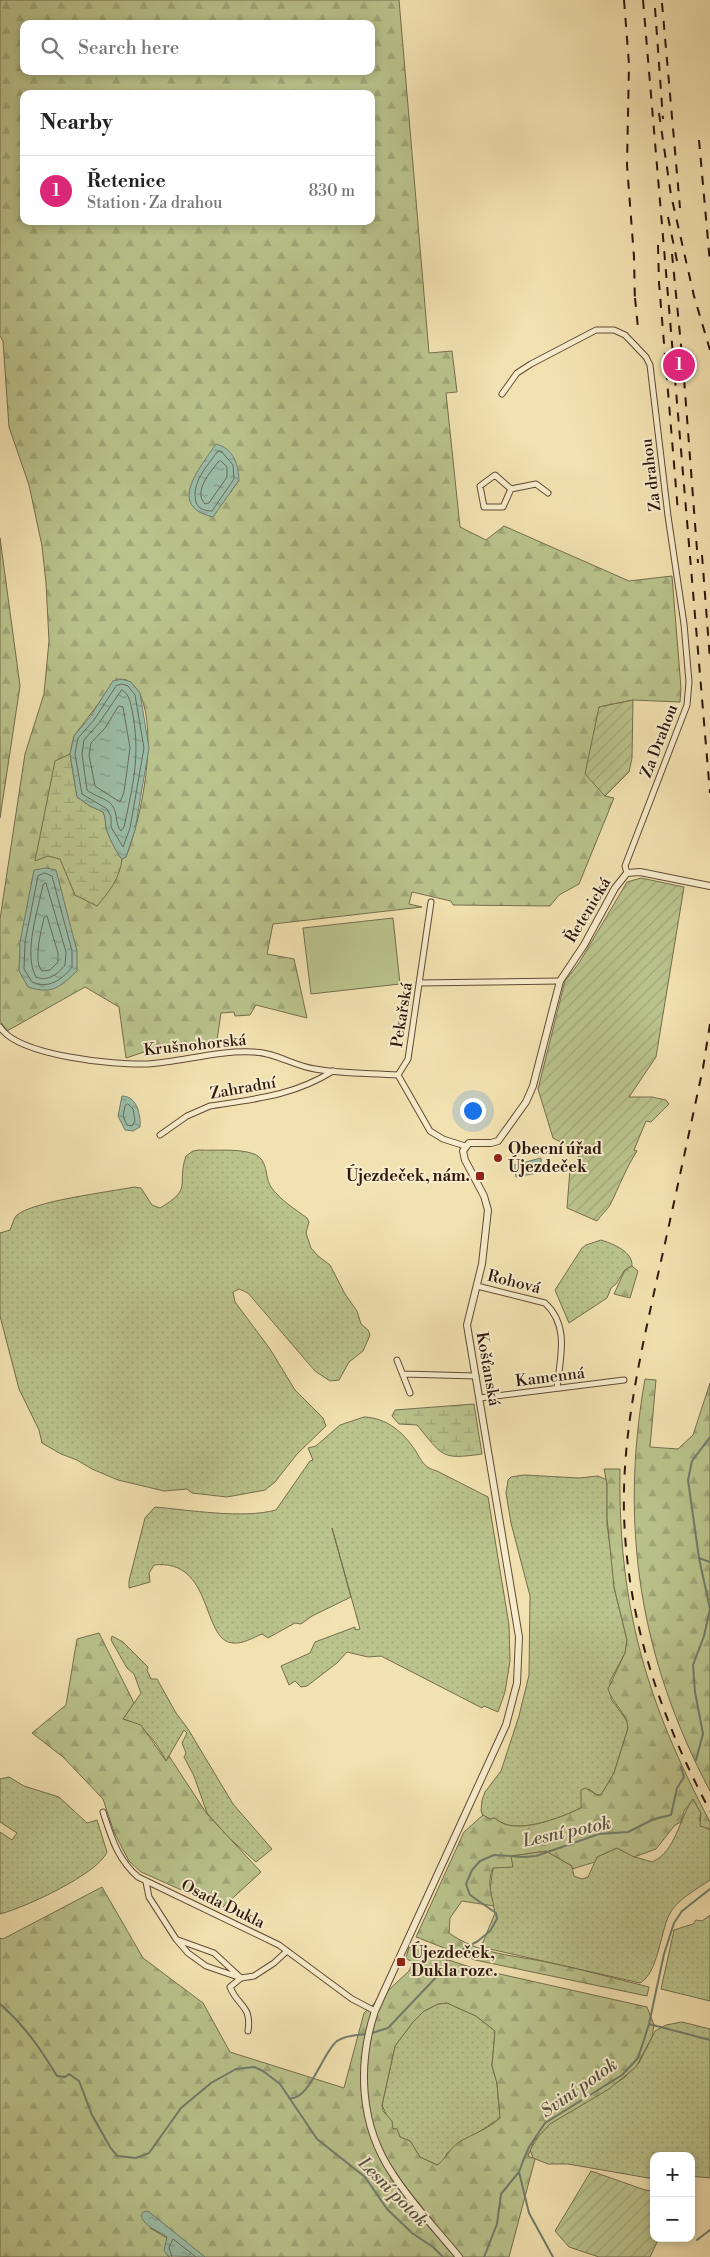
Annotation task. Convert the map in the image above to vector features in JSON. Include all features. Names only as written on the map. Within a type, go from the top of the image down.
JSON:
[{"type":"street","name":"Za drahou","points":[[502,394],[517,373],[524,368],[596,330],[614,330],[625,335],[646,357],[650,365],[668,516],[679,582]]},
{"type":"street","points":[[495,475],[511,489],[503,507],[484,507],[480,486],[495,475]]},
{"type":"street","points":[[511,489],[536,484],[548,492]]},
{"type":"street","name":"Za Drahou","points":[[627,873],[625,866],[688,698],[689,682],[679,582]]},
{"type":"street","name":"Řetenická","points":[[465,1146],[470,1143],[492,1143],[499,1140],[526,1102],[532,1090],[560,981],[584,945],[615,888],[627,873],[640,872],[710,886]]},
{"type":"street","name":"Pekařská","points":[[398,1075],[408,1059],[431,902]]},
{"type":"street","points":[[419,983],[560,981]]},
{"type":"street","name":"Krušnohorská","points":[[0,1027],[4,1034],[20,1043],[64,1056],[124,1064],[148,1064],[254,1051],[314,1069],[398,1075]]},
{"type":"street","name":"Zahradní","points":[[160,1135],[198,1110],[210,1106],[282,1094],[319,1080],[333,1071]]},
{"type":"street","points":[[398,1075],[430,1131],[443,1139],[465,1146]]},
{"type":"street","name":"Košťanská","points":[[459,2257],[392,2174],[374,2141],[367,2112],[363,2069],[367,2040],[376,2011],[498,1742],[515,1696],[520,1662],[519,1637],[467,1325],[483,1258],[488,1215],[484,1196],[465,1160],[465,1146]]},
{"type":"street","name":"Rohová","points":[[477,1286],[545,1303],[550,1307],[563,1331],[557,1388]]},
{"type":"street","points":[[397,1360],[410,1393]]},
{"type":"street","points":[[403,1374],[476,1376]]},
{"type":"street","name":"Kamenná","points":[[480,1398],[624,1380]]},
{"type":"street","name":"Osada Dukla","points":[[103,1812],[118,1854],[129,1870],[146,1882],[216,1913],[287,1951],[352,1999],[376,2011]]},
{"type":"street","points":[[146,1882],[149,1897],[176,1939],[188,1953],[206,1966],[241,1978],[254,1976],[274,1963],[287,1951]]},
{"type":"street","points":[[176,1939],[214,1953],[241,1978]]},
{"type":"street","points":[[241,1978],[230,1987],[247,2011],[250,2019],[248,2031]]},
{"type":"green space","points":[[0,0],[399,0],[429,353],[452,351],[457,392],[446,393],[460,527],[486,540],[504,526],[629,581],[672,576],[681,688],[680,702],[633,700],[599,707],[605,796],[614,798],[579,884],[559,895],[550,906],[453,905],[451,901],[412,892],[409,904],[422,907],[273,924],[267,954],[294,959],[307,1018],[256,1005],[250,1015],[235,1016],[234,1012],[221,1013],[217,1040],[150,1050],[126,1058],[119,1007],[85,987],[7,1031],[0,1021],[0,919],[25,754],[44,694],[49,641],[42,546],[29,485],[9,427],[3,341],[0,336]],"holes":[[[239,480],[230,493],[189,490]],[[117,679],[127,680],[139,692],[145,711],[148,731],[146,776],[142,798],[132,840],[126,857],[122,859],[77,797],[70,754],[74,736]]]},
{"type":"green space","points":[[0,538],[20,686],[0,818]]},
{"type":"green space","points":[[633,700],[632,758],[629,772],[605,796],[585,774],[599,707]]},
{"type":"green space","points":[[70,754],[77,797],[103,812],[108,834],[122,859],[116,879],[97,906],[75,895],[60,859],[48,856],[35,861],[55,761]]},
{"type":"green space","points":[[641,878],[684,887],[656,1057],[629,1097],[652,1097],[666,1100],[669,1104],[651,1122],[646,1121],[634,1150],[637,1151],[610,1205],[597,1221],[567,1208],[570,1169],[581,1164],[576,1150],[553,1138],[538,1089],[565,981],[579,963],[627,882]]},
{"type":"green space","points":[[393,918],[400,984],[311,994],[303,928]]},
{"type":"green space","points":[[193,1151],[248,1152],[262,1160],[271,1187],[288,1204],[307,1218],[309,1222],[306,1233],[311,1248],[330,1265],[345,1294],[357,1311],[361,1324],[368,1330],[370,1335],[363,1351],[349,1362],[339,1380],[330,1381],[315,1371],[248,1293],[239,1289],[233,1292],[235,1302],[270,1349],[295,1390],[323,1418],[326,1426],[297,1454],[275,1482],[265,1490],[227,1497],[192,1493],[187,1489],[164,1491],[118,1480],[61,1454],[42,1443],[39,1430],[19,1389],[0,1316],[0,1233],[10,1230],[16,1216],[37,1206],[134,1187],[141,1188],[152,1205],[160,1208],[177,1196],[181,1190],[183,1166],[186,1156]]},
{"type":"green space","points":[[601,1240],[622,1249],[629,1257],[632,1266],[625,1270],[611,1288],[607,1298],[569,1323],[555,1290],[582,1248]]},
{"type":"green space","points":[[632,1266],[638,1271],[630,1298],[614,1294],[625,1270]]},
{"type":"green space","points":[[645,1379],[656,1380],[650,1447],[678,1449],[693,1435],[710,1383],[710,1791],[686,1741],[667,1692],[652,1641],[642,1591],[636,1539],[634,1487],[637,1433]]},
{"type":"green space","points":[[474,1404],[482,1454],[450,1456],[438,1449],[417,1425],[399,1424],[392,1416],[395,1410]]},
{"type":"green space","points":[[364,1417],[380,1420],[394,1427],[405,1437],[424,1464],[429,1468],[488,1497],[509,1625],[510,1661],[505,1692],[498,1712],[484,1706],[482,1708],[381,1656],[368,1657],[347,1652],[337,1663],[307,1686],[301,1687],[295,1681],[289,1685],[281,1666],[310,1653],[315,1642],[355,1627],[355,1630],[360,1629],[332,1528],[351,1597],[312,1616],[301,1624],[295,1623],[268,1638],[262,1634],[240,1643],[233,1643],[223,1639],[216,1629],[197,1586],[187,1574],[173,1566],[154,1565],[149,1573],[150,1582],[129,1588],[129,1581],[145,1518],[155,1507],[232,1514],[263,1513],[276,1510],[310,1461],[313,1460],[308,1448],[316,1446],[340,1425]]},
{"type":"green space","points":[[604,1469],[620,1469],[624,1565],[640,1652],[669,1735],[710,1822],[710,1829],[700,1826],[701,1813],[693,1799],[684,1811],[681,1822],[675,1825],[656,1849],[634,1857],[617,1848],[597,1857],[595,1862],[572,1869],[572,1866],[546,1851],[511,1856],[513,1867],[493,1868],[491,1873],[490,1887],[494,1906],[462,1901],[450,1918],[449,1933],[473,1946],[485,1950],[538,1960],[649,1987],[647,1996],[475,1960],[416,1937],[464,1832],[483,1815],[513,1826],[525,1826],[549,1821],[581,1808],[581,1790],[585,1788],[597,1795],[601,1795],[614,1773],[628,1728],[625,1718],[608,1689],[625,1653],[627,1640],[614,1587],[607,1518],[607,1484]]},
{"type":"green space","points":[[524,1475],[579,1478],[598,1476],[607,1480],[607,1525],[614,1587],[627,1640],[625,1653],[610,1681],[611,1699],[627,1721],[628,1728],[614,1773],[601,1795],[597,1795],[589,1789],[581,1793],[583,1800],[581,1808],[549,1821],[525,1826],[513,1826],[495,1818],[490,1819],[483,1816],[481,1811],[485,1792],[501,1771],[519,1716],[529,1675],[530,1596],[511,1523],[506,1493],[508,1480],[511,1477]]},
{"type":"green space","points":[[99,1633],[134,1703],[123,1719],[141,1725],[166,1761],[169,1756],[207,1814],[261,1872],[222,1908],[141,1872],[129,1861],[114,1832],[103,1799],[63,1757],[32,1733],[66,1705],[77,1639]]},
{"type":"green space","points":[[112,1636],[123,1642],[148,1667],[147,1670],[151,1679],[157,1679],[233,1804],[272,1849],[256,1862],[228,1837],[207,1813],[194,1776],[184,1757],[186,1753],[182,1743],[187,1733],[184,1730],[166,1761],[149,1735],[137,1725],[123,1719],[141,1693],[134,1674],[127,1668],[111,1640]]},
{"type":"green space","points":[[9,1777],[24,1786],[59,1797],[87,1823],[97,1820],[107,1852],[101,1861],[76,1880],[42,1898],[0,1914],[0,1832],[12,1840],[17,1833],[0,1822],[0,1779]]},
{"type":"green space","points":[[693,1799],[701,1813],[699,1820],[707,1829],[710,1829],[710,1880],[687,1895],[672,1909],[655,1962],[646,1978],[640,1983],[481,1947],[495,1913],[490,1889],[493,1868],[511,1856],[546,1851],[572,1866],[574,1876],[582,1879],[588,1877],[597,1857],[617,1848],[635,1857],[652,1862],[667,1851]]},
{"type":"green space","points":[[102,1887],[143,1958],[203,2003],[230,2052],[344,2088],[364,2013],[409,1971],[413,1963],[406,1958],[409,1947],[473,1968],[647,2007],[654,2025],[652,2037],[636,2067],[609,2089],[550,2124],[534,2141],[528,2156],[535,2159],[509,2257],[205,2257],[150,2228],[167,2238],[168,2256],[170,2257],[0,2257],[0,1938],[3,1939]],"holes":[[[447,2003],[476,2016],[495,2031],[492,2066],[497,2083],[500,2118],[459,2142],[437,2165],[420,2157],[410,2141],[400,2137],[397,2129],[393,2129],[392,2121],[383,2111],[382,2105],[395,2046],[424,2011],[438,2004]]]},
{"type":"green space","points":[[710,1915],[710,2001],[661,1989],[674,1930],[693,1924],[696,1920],[702,1921]]},
{"type":"green space","points":[[447,2003],[476,2016],[495,2031],[492,2066],[497,2083],[500,2118],[447,2153],[444,2161],[437,2165],[420,2157],[410,2141],[400,2137],[397,2129],[393,2129],[382,2105],[395,2046],[424,2011],[438,2004]]},
{"type":"green space","points":[[682,2022],[710,2029],[710,2178],[695,2176],[695,2152],[650,2152],[650,2178],[568,2164],[548,2164],[533,2158],[530,2150],[541,2132],[551,2123],[624,2078],[639,2063],[655,2031],[666,2025]]},
{"type":"green space","points":[[591,2171],[650,2191],[650,2242],[657,2242],[650,2257],[599,2257],[569,2247],[555,2231]]},
{"type":"water","points":[[216,444],[231,453],[238,468],[239,480],[213,517],[199,512],[191,504],[189,495],[196,475]]},
{"type":"water","points":[[122,679],[131,682],[140,693],[149,748],[135,830],[126,857],[122,859],[108,834],[103,812],[77,797],[70,754],[74,736],[90,717],[113,681]]},
{"type":"water","points":[[46,868],[56,870],[77,951],[77,971],[66,981],[50,990],[28,987],[19,971],[20,942],[34,870]]},
{"type":"water","points":[[122,1096],[131,1099],[139,1112],[140,1127],[133,1131],[125,1130],[118,1116]]},
{"type":"water","points":[[541,1158],[542,1172],[516,1177],[514,1165]]},
{"type":"water","points":[[148,2211],[205,2257],[168,2256],[164,2250],[167,2237],[149,2226],[141,2216],[143,2212]]},
{"type":"waterway","name":"Lesní potok","points":[[696,1760],[703,1734],[695,1692],[693,1665],[704,1636],[710,1609],[699,1558],[688,1480],[692,1461],[710,1437]]},
{"type":"waterway","name":"Sviní potok","points":[[699,1558],[710,1562]]},
{"type":"waterway","name":"Lesní potok","points":[[372,2033],[388,2028],[441,1972],[449,1957],[478,1941],[490,1931],[497,1919],[496,1913],[470,1895],[466,1884],[472,1870],[480,1861],[494,1855],[536,1856],[599,1834],[628,1832],[654,1819],[671,1815],[677,1788],[684,1777],[681,1767]]},
{"type":"waterway","name":"Sviní potok","points":[[553,2257],[529,2213],[519,2172],[523,2161],[529,2147],[545,2123],[622,2075],[638,2058],[649,2024],[664,1954],[674,1923],[682,1911],[710,1889]]},
{"type":"waterway","name":"Lesní potok","points":[[0,2004],[32,2038],[57,2076],[65,2077],[69,2074],[79,2081],[92,2115],[117,2156],[136,2158],[149,2153],[181,2108],[211,2083],[236,2069],[254,2067],[263,2071],[280,2084],[317,2139],[365,2177],[387,2209],[412,2233],[433,2247],[443,2257]]},
{"type":"waterway","points":[[649,2024],[710,2040]]},
{"type":"waterway","name":"Lesní potok","points":[[289,2098],[296,2097],[309,2085],[331,2047],[337,2041],[348,2036],[367,2034]]},
{"type":"waterway","name":"Lesní potok","points":[[484,2257],[497,2224],[501,2194],[518,2173]]},
{"type":"waterway","points":[[697,2240],[710,2230]]},
{"type":"railway","points":[[624,0],[629,64],[627,165],[634,257],[635,305]]},
{"type":"railway","points":[[643,0],[710,793]]},
{"type":"railway","points":[[662,3],[680,208]]},
{"type":"railway","points":[[655,8],[663,119]]},
{"type":"railway","points":[[659,113],[671,195],[694,296],[710,350]]},
{"type":"railway","points":[[699,140],[710,263]]},
{"type":"railway","points":[[668,217],[677,261]]},
{"type":"railway","points":[[658,245],[659,283],[678,512]]},
{"type":"railway","points":[[672,254],[683,365],[698,563]]},
{"type":"railway","points":[[635,298],[638,328]]},
{"type":"railway","points":[[702,555],[710,660]]},
{"type":"railway","points":[[710,1024],[703,1068],[644,1337],[629,1425],[624,1484],[627,1553],[632,1592],[640,1630],[662,1705],[676,1741],[710,1811]]},
{"type":"place","name":"Řetenice","points":[[679,365]]},
{"type":"place","name":"Obecní úřad Újezdeček","points":[[498,1158]]},
{"type":"place","name":"Újezdeček, nám.","points":[[480,1176]]},
{"type":"place","name":"Újezdeček, Dukla rozc.","points":[[401,1962]]}]
